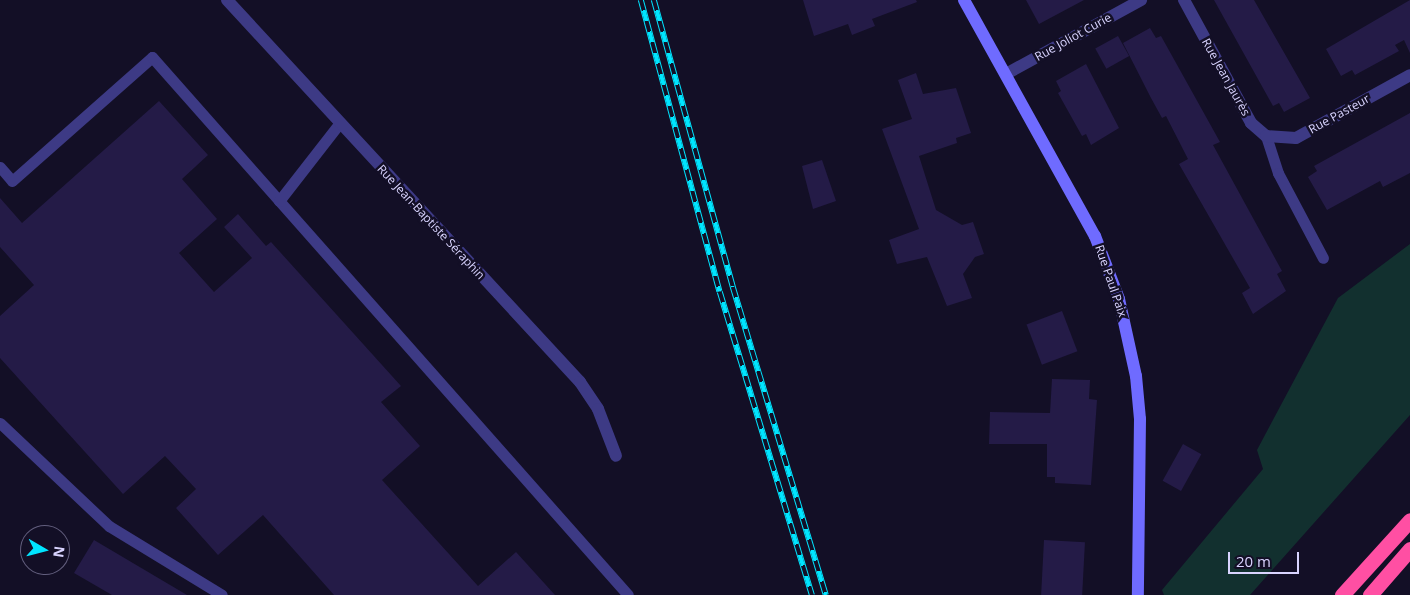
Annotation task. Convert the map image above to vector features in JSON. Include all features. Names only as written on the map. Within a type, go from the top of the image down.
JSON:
[{"type":"highway","points":[[1342,595],[1410,520]]},
{"type":"highway","points":[[1370,595],[1410,549]]},
{"type":"street","name":"Rue Jean-Baptiste Séraphin","points":[[227,0],[339,124],[589,393],[616,456]]},
{"type":"street","name":"Rue Paul Paix","points":[[964,0],[1095,236],[1125,322],[1140,420],[1138,595]]},
{"type":"street","name":"Rue Joliot Curie","points":[[1006,74],[1141,0]]},
{"type":"street","name":"Rue Jean Jaurès","points":[[1184,0],[1250,123],[1266,136]]},
{"type":"street","name":"Rue Pasteur","points":[[1266,136],[1296,138],[1410,75]]},
{"type":"lane","points":[[0,168],[12,181],[152,57],[628,595]]},
{"type":"lane","points":[[279,201],[339,124]]},
{"type":"lane","name":"Rue Jean Jaurès","points":[[1266,136],[1278,173],[1323,258]]},
{"type":"lane","points":[[0,423],[109,526],[222,595]]},
{"type":"green space","points":[[1410,244],[1410,415],[1250,595],[1164,595],[1162,590],[1263,469],[1257,450],[1338,298]]},
{"type":"building","points":[[803,0],[916,0],[917,2],[872,19],[875,26],[852,35],[848,24],[814,36]]},
{"type":"building","points":[[1026,0],[1084,0],[1039,24]]},
{"type":"building","points":[[1214,0],[1254,0],[1310,98],[1284,112],[1279,103],[1273,106]]},
{"type":"building","points":[[1410,0],[1410,53],[1404,40],[1395,45],[1399,51],[1355,75],[1352,70],[1341,76],[1326,49]]},
{"type":"building","points":[[1150,28],[1156,38],[1161,36],[1220,142],[1213,145],[1282,271],[1277,274],[1286,291],[1253,314],[1242,293],[1250,288],[1179,164],[1188,159],[1166,116],[1162,118],[1123,43]]},
{"type":"building","points":[[1118,36],[1129,56],[1106,69],[1095,49]]},
{"type":"building","points":[[1086,64],[1119,128],[1091,145],[1086,134],[1082,136],[1058,93],[1061,91],[1056,81]]},
{"type":"building","points":[[916,73],[923,94],[956,88],[971,133],[956,138],[957,143],[919,156],[936,210],[962,225],[973,222],[984,254],[975,257],[963,274],[972,298],[947,306],[927,257],[897,264],[889,240],[919,229],[882,129],[912,119],[898,80]]},
{"type":"building","points":[[159,101],[208,155],[182,179],[217,219],[179,253],[214,292],[252,258],[224,227],[238,214],[266,246],[271,242],[401,386],[381,402],[420,446],[382,480],[478,586],[516,552],[555,595],[334,595],[263,515],[218,555],[176,508],[196,489],[165,456],[123,494],[0,358],[0,316],[34,285],[0,247],[0,198],[22,223]]},
{"type":"building","points":[[1410,113],[1410,173],[1383,187],[1380,181],[1327,210],[1308,177],[1317,171],[1314,166]]},
{"type":"building","points":[[822,160],[836,201],[813,209],[802,166]]},
{"type":"building","points":[[1062,311],[1077,351],[1042,365],[1027,325]]},
{"type":"building","points":[[1052,379],[1090,380],[1089,399],[1097,400],[1091,485],[1055,483],[1055,477],[1047,477],[1047,444],[989,444],[990,412],[1050,413]]},
{"type":"building","points":[[1183,444],[1201,454],[1181,491],[1163,481]]},
{"type":"building","points":[[94,540],[187,595],[112,595],[74,573]]},
{"type":"building","points":[[1044,540],[1085,542],[1082,595],[1041,595]]},
{"type":"railway","points":[[641,0],[720,292],[812,595]]},
{"type":"railway","points":[[654,0],[733,287],[826,595]]}]
